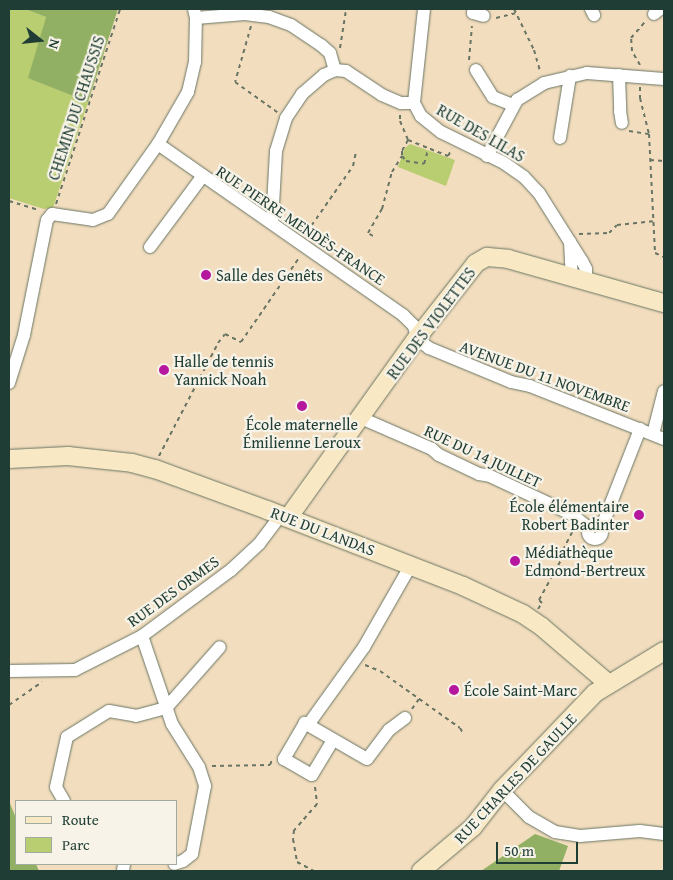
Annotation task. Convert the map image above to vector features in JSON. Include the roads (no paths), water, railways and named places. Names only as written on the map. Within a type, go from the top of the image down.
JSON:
[{"type":"street","name":"RUE DES LILAS","points":[[424,9],[408,103],[441,132],[524,177],[539,193],[568,239],[579,278]]},
{"type":"street","points":[[9,383],[24,335],[47,220],[52,214],[93,220],[108,214],[158,144],[188,92],[195,62],[195,14],[255,14],[279,20],[302,31],[330,53],[335,70]]},
{"type":"street","points":[[272,223],[276,151],[286,118],[302,94],[324,74],[335,70],[346,72],[382,95],[408,103]]},
{"type":"street","points":[[476,70],[493,97],[513,105]]},
{"type":"street","points":[[488,156],[516,100],[544,83],[570,76],[587,74],[664,79]]},
{"type":"street","points":[[619,75],[622,123]]},
{"type":"street","points":[[560,138],[570,76]]},
{"type":"street","name":"RUE PIERRE MENDÈS-FRANCE","points":[[158,144],[202,177],[272,223],[403,315],[414,326],[417,338]]},
{"type":"street","points":[[150,247],[202,177]]},
{"type":"street","name":"RUE DES VIOLETTES","points":[[285,517],[361,418],[417,338],[476,263],[487,257],[508,258],[664,303]]},
{"type":"street","name":"AVENUE DU 11 NOVEMBRE","points":[[417,338],[436,351],[475,368],[510,382],[530,386],[659,436]]},
{"type":"street","points":[[659,436],[664,391]]},
{"type":"street","name":"RUE DU 14 JUILLET","points":[[361,418],[589,524],[604,521],[640,428]]},
{"type":"street","name":"RUE DU LANDAS","points":[[9,459],[84,457],[154,469],[285,517],[463,586],[523,614],[542,627],[608,684]]},
{"type":"street","name":"RUE DES ORMES","points":[[9,671],[76,670],[142,636],[230,570],[285,517]]},
{"type":"street","points":[[308,725],[354,660],[411,565]]},
{"type":"street","points":[[142,636],[166,708],[180,739],[199,767],[205,786],[192,854],[178,863]]},
{"type":"street","points":[[63,800],[56,787],[67,737],[110,711],[136,716],[166,708],[220,647]]},
{"type":"street","name":"RUE CHARLES DE GAULLE","points":[[421,871],[473,827],[502,790],[595,693],[664,651]]},
{"type":"street","points":[[333,740],[312,775],[284,759],[304,723],[367,759],[389,730],[405,718]]},
{"type":"street","points":[[502,790],[529,817],[555,832],[580,836],[640,831],[664,834]]},
{"type":"place","name":"Salle des Genêts","points":[[206,275]]},
{"type":"place","name":"Halle de tennis Yannick Noah","points":[[164,370]]},
{"type":"place","name":"École maternelle Émilienne Leroux","points":[[302,406]]},
{"type":"place","name":"École élémentaire Robert Badinter","points":[[639,515]]},
{"type":"place","name":"Médiathèque Edmond-Bertreux","points":[[515,561]]},
{"type":"place","name":"École Saint-Marc","points":[[454,690]]}]
